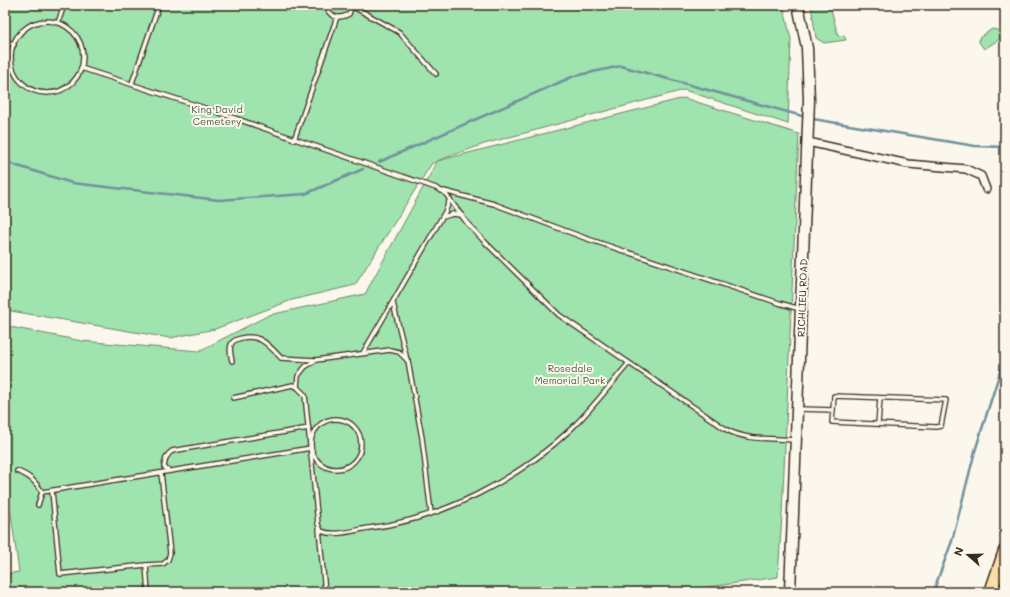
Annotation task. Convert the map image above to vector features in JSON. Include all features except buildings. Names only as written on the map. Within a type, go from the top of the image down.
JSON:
[{"type":"highway","points":[[991,592],[1005,551]]},
{"type":"main road","name":"RICHLIEU ROAD","points":[[790,592],[802,309],[809,80],[807,48],[798,5]]},
{"type":"street","points":[[808,142],[908,164],[966,169],[981,176],[986,188]]},
{"type":"lane","points":[[58,23],[64,5]]},
{"type":"lane","points":[[132,83],[159,5]]},
{"type":"lane","points":[[326,5],[329,13],[337,17],[349,14],[352,6],[399,32],[436,74]]},
{"type":"lane","points":[[294,140],[337,17]]},
{"type":"lane","points":[[51,21],[58,23],[66,26],[77,37],[83,52],[81,68],[73,82],[63,89],[51,92],[35,91],[22,82],[13,68],[12,52],[14,44],[22,31],[35,23],[51,21]]},
{"type":"lane","points":[[5,40],[14,44]]},
{"type":"lane","points":[[5,44],[14,44]]},
{"type":"lane","points":[[81,68],[132,83],[439,190],[494,204],[585,238],[779,303],[802,309]]},
{"type":"lane","points":[[439,190],[450,199],[485,242],[560,316],[678,398],[737,435],[797,440]]},
{"type":"lane","points":[[363,353],[450,199]]},
{"type":"lane","points":[[440,219],[446,215],[462,215]]},
{"type":"lane","points":[[392,303],[408,361],[422,438],[431,513]]},
{"type":"lane","points":[[232,361],[231,345],[234,340],[256,336],[268,344],[281,358],[316,360],[390,350],[399,352],[408,361]]},
{"type":"lane","points":[[316,360],[305,367],[298,376],[297,386],[305,395],[325,592]]},
{"type":"lane","points":[[319,529],[326,533],[333,533],[386,526],[431,513],[481,491],[538,457],[570,430],[629,363]]},
{"type":"lane","points":[[233,398],[297,386]]},
{"type":"lane","points":[[834,396],[880,398],[946,400],[941,426],[832,422],[834,396]]},
{"type":"lane","points":[[878,424],[880,398]]},
{"type":"lane","points":[[798,409],[833,410]]},
{"type":"lane","points":[[331,420],[343,420],[350,424],[360,437],[361,445],[357,457],[348,465],[341,468],[333,469],[319,462],[310,448],[314,432],[319,425],[331,420]]},
{"type":"lane","points":[[169,471],[164,467],[167,454],[172,451],[309,428]]},
{"type":"lane","points":[[42,492],[310,448]]},
{"type":"lane","points":[[17,471],[31,477],[42,492]]},
{"type":"lane","points":[[52,491],[60,574],[163,564],[168,560],[170,553],[161,473]]},
{"type":"lane","points":[[38,505],[42,492]]},
{"type":"lane","points":[[146,565],[148,592]]},
{"type":"green space","name":"Rosedale Memorial Park","points":[[5,5],[783,5],[791,39],[788,124],[684,90],[484,144],[437,161],[684,98],[799,134],[778,577],[674,592],[5,592],[5,574],[19,572],[5,471],[5,326],[82,341],[199,351],[269,315],[365,294],[437,162],[432,163],[355,285],[292,300],[215,329],[170,338],[5,310]]},
{"type":"green space","points":[[811,5],[830,5],[838,36],[844,35],[846,40],[824,43],[816,38]]},
{"type":"green space","points":[[992,29],[998,30],[1000,39],[984,49],[979,42],[979,38]]},
{"type":"waterway","points":[[379,162],[574,76],[621,66],[802,116]]},
{"type":"waterway","points":[[813,119],[975,146],[1005,147]]},
{"type":"waterway","points":[[5,162],[72,183],[219,200],[305,194],[363,169]]},
{"type":"waterway","points":[[933,592],[952,541],[975,451],[1005,356]]},
{"type":"park label","name":"King David Cemetery","points":[[217,114]]}]
